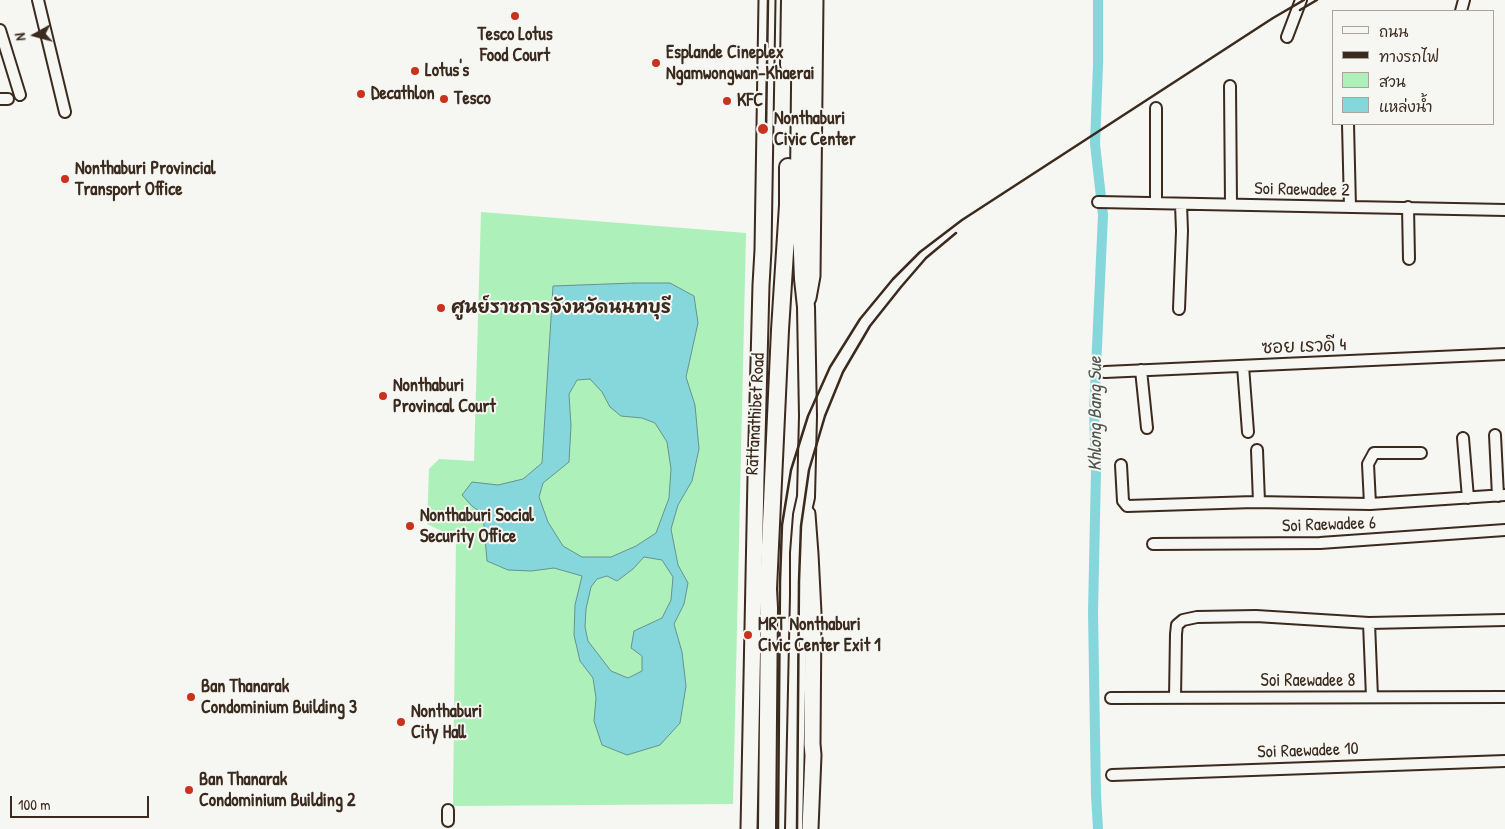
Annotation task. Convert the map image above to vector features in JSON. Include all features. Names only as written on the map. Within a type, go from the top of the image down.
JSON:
[{"type":"main road","name":"Rattanathibet Road","points":[[749,829],[767,0]]},
{"type":"main road","name":"Rattanathibet Road","points":[[790,0],[803,279],[806,307],[808,416],[806,497],[813,603],[813,755],[810,829]]},
{"type":"main road","name":"Rattanathibet Road","points":[[767,829],[768,589],[780,330],[801,0]]},
{"type":"main road","name":"Rattanathibet Road","points":[[806,307],[812,276],[816,0]]},
{"type":"main road","name":"Rattanathibet Road","points":[[794,829],[799,553],[802,515],[806,497]]},
{"type":"street","points":[[38,0],[65,112]]},
{"type":"street","points":[[1288,37],[1301,0]]},
{"type":"street","points":[[0,30],[20,95]]},
{"type":"street","points":[[1230,86],[1231,204]]},
{"type":"street","points":[[1156,108],[1156,203]]},
{"type":"street","points":[[1348,125],[1350,207]]},
{"type":"street","name":"Soi Raewadee 2","points":[[1098,202],[1505,210]]},
{"type":"street","points":[[1179,308],[1182,231],[1181,204]]},
{"type":"street","points":[[1408,207],[1409,259]]},
{"type":"street","name":"ซอย เรวดี 4","points":[[1105,372],[1505,354]]},
{"type":"street","points":[[1243,366],[1248,432]]},
{"type":"street","points":[[1141,370],[1147,428]]},
{"type":"street","points":[[1121,465],[1123,501],[1127,506],[1259,502],[1370,504],[1502,496],[1496,435]]},
{"type":"street","points":[[1463,438],[1468,498]]},
{"type":"street","points":[[1257,450],[1259,502]]},
{"type":"street","points":[[1370,504],[1368,464],[1374,454],[1421,453]]},
{"type":"street","name":"Soi Raewadee 6","points":[[1153,544],[1320,543],[1505,530]]},
{"type":"street","points":[[1175,698],[1176,634],[1177,625],[1183,620],[1197,617],[1256,616],[1370,624],[1505,620]]},
{"type":"street","points":[[1370,624],[1372,697]]},
{"type":"street","name":"Soi Raewadee 8","points":[[1110,698],[1505,697]]},
{"type":"street","name":"Soi Raewadee 10","points":[[1112,775],[1505,761]]},
{"type":"green space","points":[[481,212],[746,233],[733,804],[453,806],[456,538],[427,524],[429,469],[439,459],[474,461]]},
{"type":"water","points":[[670,283],[694,296],[698,323],[686,377],[695,405],[699,449],[692,481],[678,505],[671,529],[678,565],[688,583],[684,604],[674,624],[682,652],[686,686],[680,723],[660,745],[627,755],[602,745],[594,721],[596,698],[593,678],[580,661],[574,635],[575,605],[582,576],[554,568],[531,571],[508,570],[487,561],[483,514],[462,495],[472,482],[498,485],[523,479],[542,463],[553,286]],"holes":[[[590,379],[602,392],[610,407],[621,416],[642,418],[655,423],[667,442],[671,469],[669,498],[656,533],[636,546],[611,557],[582,557],[563,546],[548,522],[539,497],[543,483],[569,462],[571,426],[569,394],[577,380]],[[644,557],[662,560],[673,577],[671,600],[662,618],[634,631],[631,648],[642,656],[642,671],[628,678],[611,671],[588,641],[585,627],[586,609],[591,587],[597,579],[607,576],[617,581],[633,569]]]},
{"type":"waterway","name":"Khlong Bang Sue","points":[[1098,0],[1095,144],[1103,215],[1094,412],[1096,471],[1093,612],[1098,829]]},
{"type":"railway","points":[[766,130],[768,0]]},
{"type":"railway","points":[[778,829],[782,525],[791,470],[808,416],[830,367],[860,319],[893,279],[920,252],[962,220],[1273,18],[1304,0]]},
{"type":"railway","points":[[1300,10],[1317,0]]},
{"type":"railway","points":[[797,829],[799,581],[801,526],[809,470],[825,416],[843,372],[870,326],[926,258],[956,233]]},
{"type":"place","name":"Tesco Lotus Food Court","points":[[515,16]]},
{"type":"place","name":"Esplande Cineplex Ngamwongwan-Khaerai","points":[[656,63]]},
{"type":"place","name":"Lotus's","points":[[415,71]]},
{"type":"place","name":"Decathlon","points":[[361,94]]},
{"type":"place","name":"Tesco","points":[[444,99]]},
{"type":"place","name":"KFC","points":[[727,101]]},
{"type":"place","name":"Nonthaburi Civic Center","points":[[763,129]]},
{"type":"place","name":"Nonthaburi Provincial Transport Office","points":[[65,179]]},
{"type":"place","name":"ศูนย์ราชการจังหวัดนนทบุรี","points":[[441,308]]},
{"type":"place","name":"Nonthaburi Provincal Court","points":[[383,396]]},
{"type":"place","name":"Nonthaburi Social Security Office","points":[[410,526]]},
{"type":"place","name":"MRT Nonthaburi Civic Center Exit 1","points":[[748,635]]},
{"type":"place","name":"Ban Thanarak Condominium Building 3","points":[[191,697]]},
{"type":"place","name":"Nonthaburi City Hall","points":[[401,722]]},
{"type":"place","name":"Ban Thanarak Condominium Building 2","points":[[189,790]]}]
